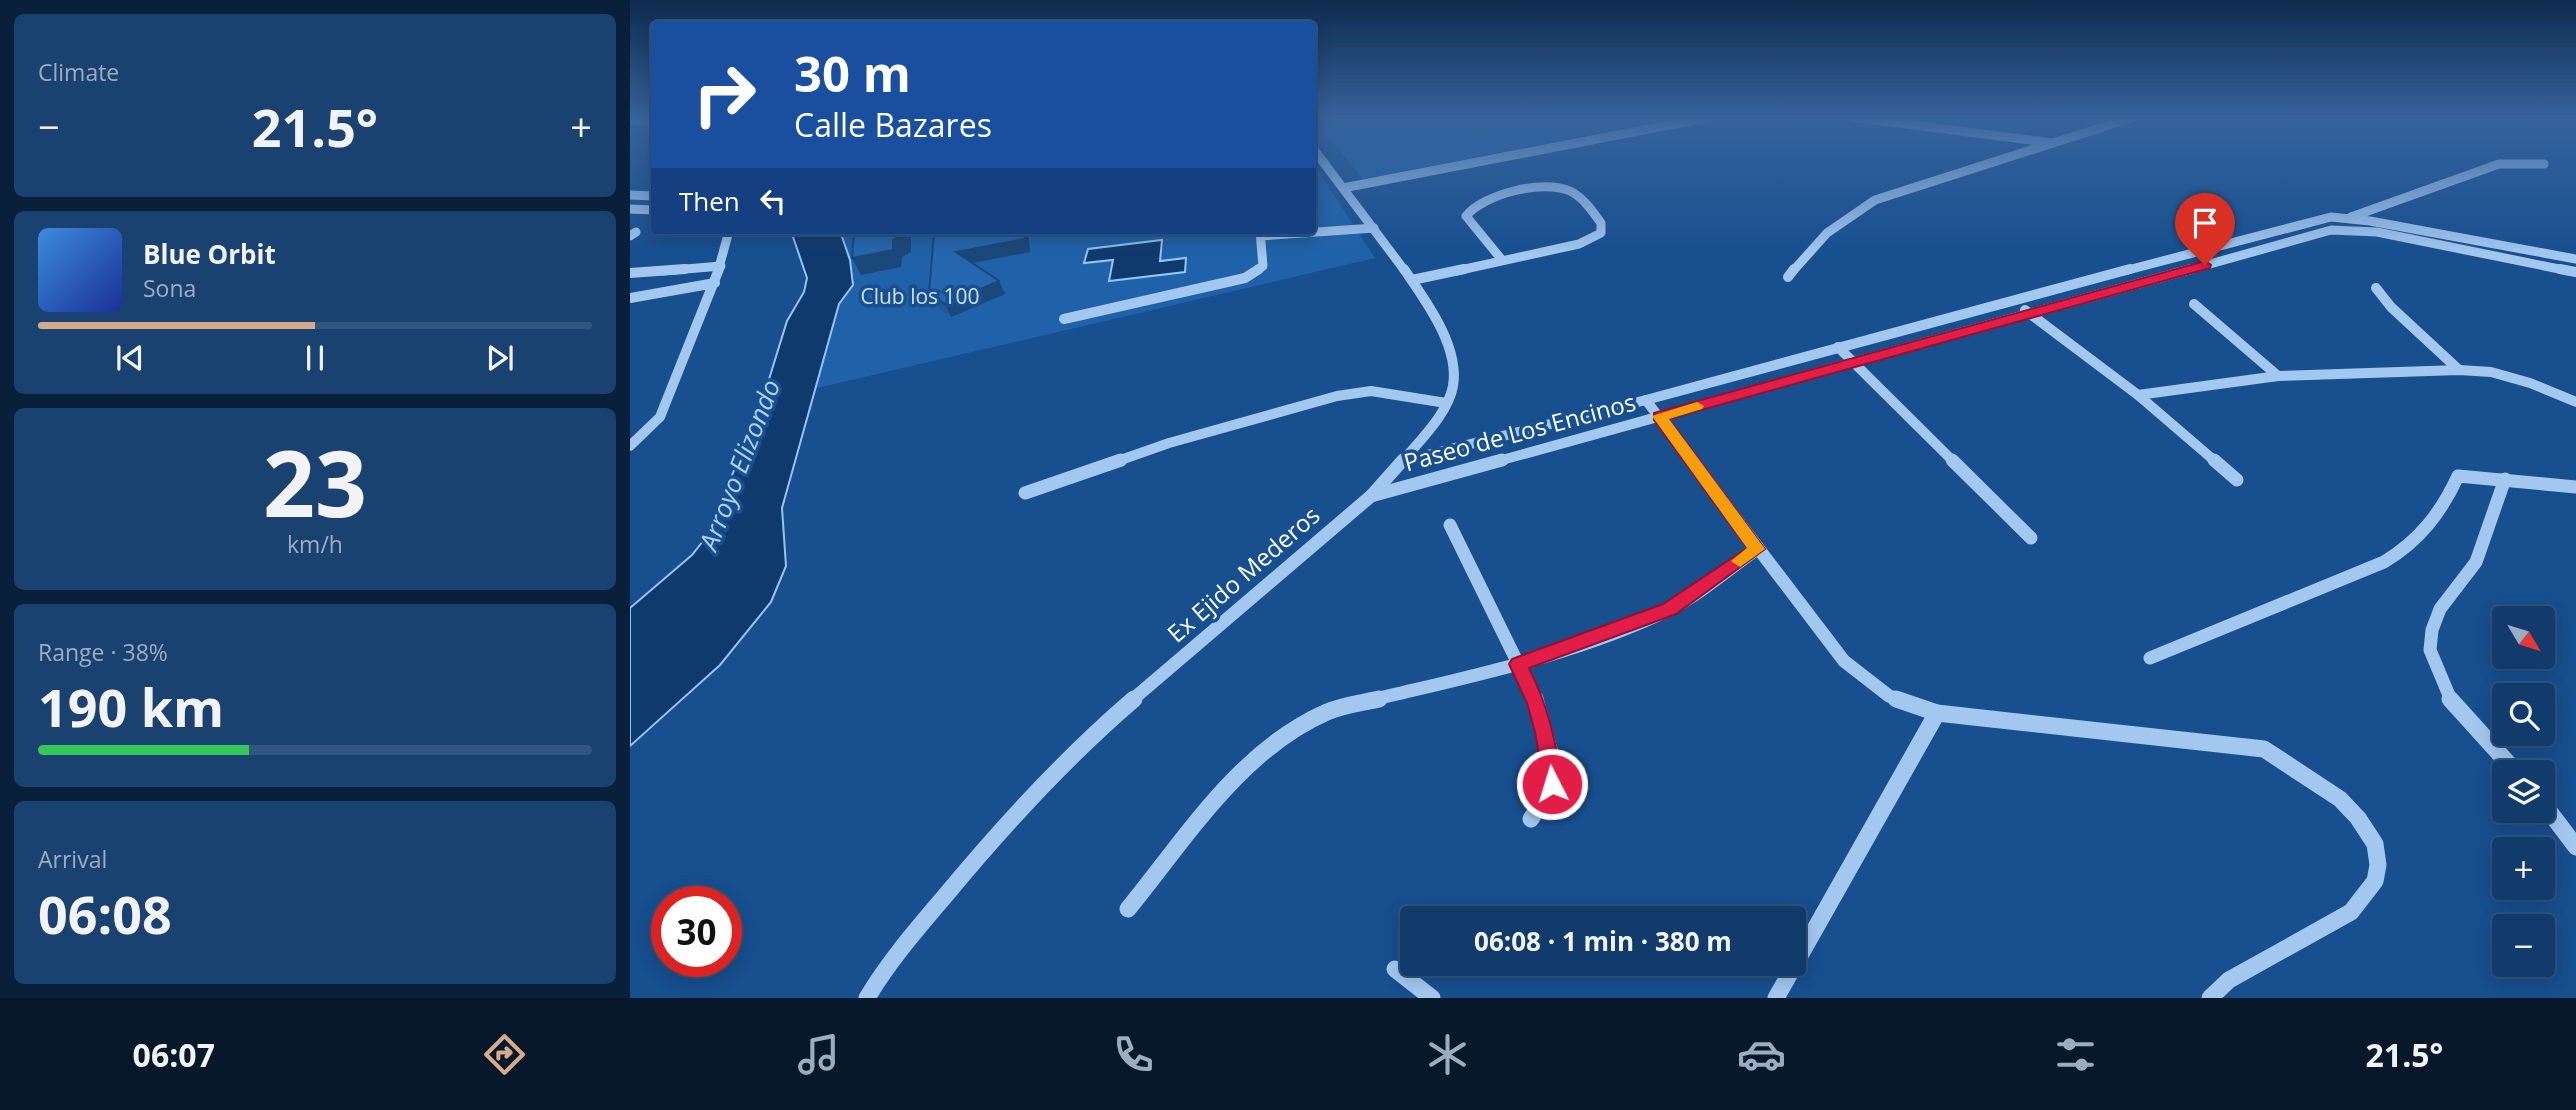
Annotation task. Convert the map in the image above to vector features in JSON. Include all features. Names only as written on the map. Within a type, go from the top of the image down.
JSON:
[{"type":"street","name":"Ex Ejido Mederos","points":[[867,998],[886,968],[987,845],[1101,727],[1371,496],[1403,461],[1446,402],[1453,384],[1452,365],[1442,334],[1412,280],[1325,164]]},
{"type":"street","points":[[1343,188],[1470,164]]},
{"type":"street","points":[[1788,276],[1817,240],[1851,213],[1875,200],[1993,164]]},
{"type":"street","points":[[2347,224],[2499,164],[2544,164]]},
{"type":"street","points":[[1412,280],[1502,260],[1591,240],[1601,233],[1601,223],[1575,194],[1565,190],[1547,188],[1487,198],[1472,206],[1466,216],[1468,222],[1502,260]]},
{"type":"street","points":[[630,195],[651,196]]},
{"type":"street","points":[[630,209],[651,210]]},
{"type":"street","name":"Paseo de Los Encinos","points":[[1403,461],[1646,400],[2303,221],[2347,224],[2576,259]]},
{"type":"street","name":"Paseo de Los Encinos","points":[[1371,496],[2347,224],[2576,272]]},
{"type":"street","points":[[1316,231],[1374,228]]},
{"type":"street","points":[[630,446],[660,417],[722,266],[728,235]]},
{"type":"street","points":[[1064,319],[1245,278],[1263,266],[1260,235]]},
{"type":"street","points":[[630,273],[722,266]]},
{"type":"street","points":[[630,298],[715,283]]},
{"type":"street","points":[[2376,288],[2391,307],[2459,370]]},
{"type":"street","points":[[2011,300],[2138,395],[2237,480]]},
{"type":"street","points":[[2194,303],[2278,376]]},
{"type":"street","points":[[1838,347],[2031,538]]},
{"type":"street","points":[[2138,395],[2278,376],[2459,370],[2491,372],[2530,383],[2576,402]]},
{"type":"street","points":[[1025,493],[1169,443],[1337,396],[1371,391],[1446,402]]},
{"type":"street","points":[[1646,400],[1823,637],[1844,661],[1889,696],[1937,713],[2264,749],[2340,799],[2358,818],[2375,844],[2378,864],[2375,881],[2365,897],[2351,912],[2230,981],[2210,998]]},
{"type":"street","points":[[2150,658],[2384,562],[2407,549],[2424,535],[2458,476],[2576,487]]},
{"type":"street","points":[[2504,760],[2450,699],[2430,650],[2432,631],[2440,609],[2476,562],[2505,479]]},
{"type":"street","points":[[1450,525],[1537,703],[1550,757],[1552,784],[1531,818]]},
{"type":"street","points":[[1128,909],[1236,777],[1271,744],[1298,727],[1329,711],[1518,664],[1670,609],[1757,549]]},
{"type":"street","points":[[1776,998],[1937,713]]},
{"type":"street","points":[[2555,819],[2576,847]]},
{"type":"street","points":[[1395,969],[1432,998]]},
{"type":"green space","points":[[1350,164],[1442,164],[1363,179]]},
{"type":"green space","name":"Club los 100","points":[[1316,168],[1375,258],[813,389],[839,304],[853,285],[851,263],[841,235],[1316,235]]},
{"type":"water","name":"Arroyo Elizondo","points":[[792,235],[841,235],[850,260],[853,285],[839,304],[782,508],[786,566],[771,602],[720,665],[630,746],[630,608],[692,555],[707,536],[761,405],[787,321],[804,292],[807,278]]},
{"type":"water","points":[[1162,240],[1160,261],[1186,258],[1185,272],[1109,281],[1113,260],[1084,263],[1088,249]]},
{"type":"building","points":[[854,235],[903,235],[893,240],[893,250],[852,258]]},
{"type":"building","points":[[934,235],[1024,235],[1025,239],[956,252],[999,281],[945,304],[929,293]]},
{"type":"slow traffic","points":[[1697,406],[1660,416],[1757,549],[1740,561]]},
{"type":"route","points":[[1552,784],[1550,757],[1537,703],[1518,664],[1670,609],[1757,549],[1660,416],[2205,265]]}]
